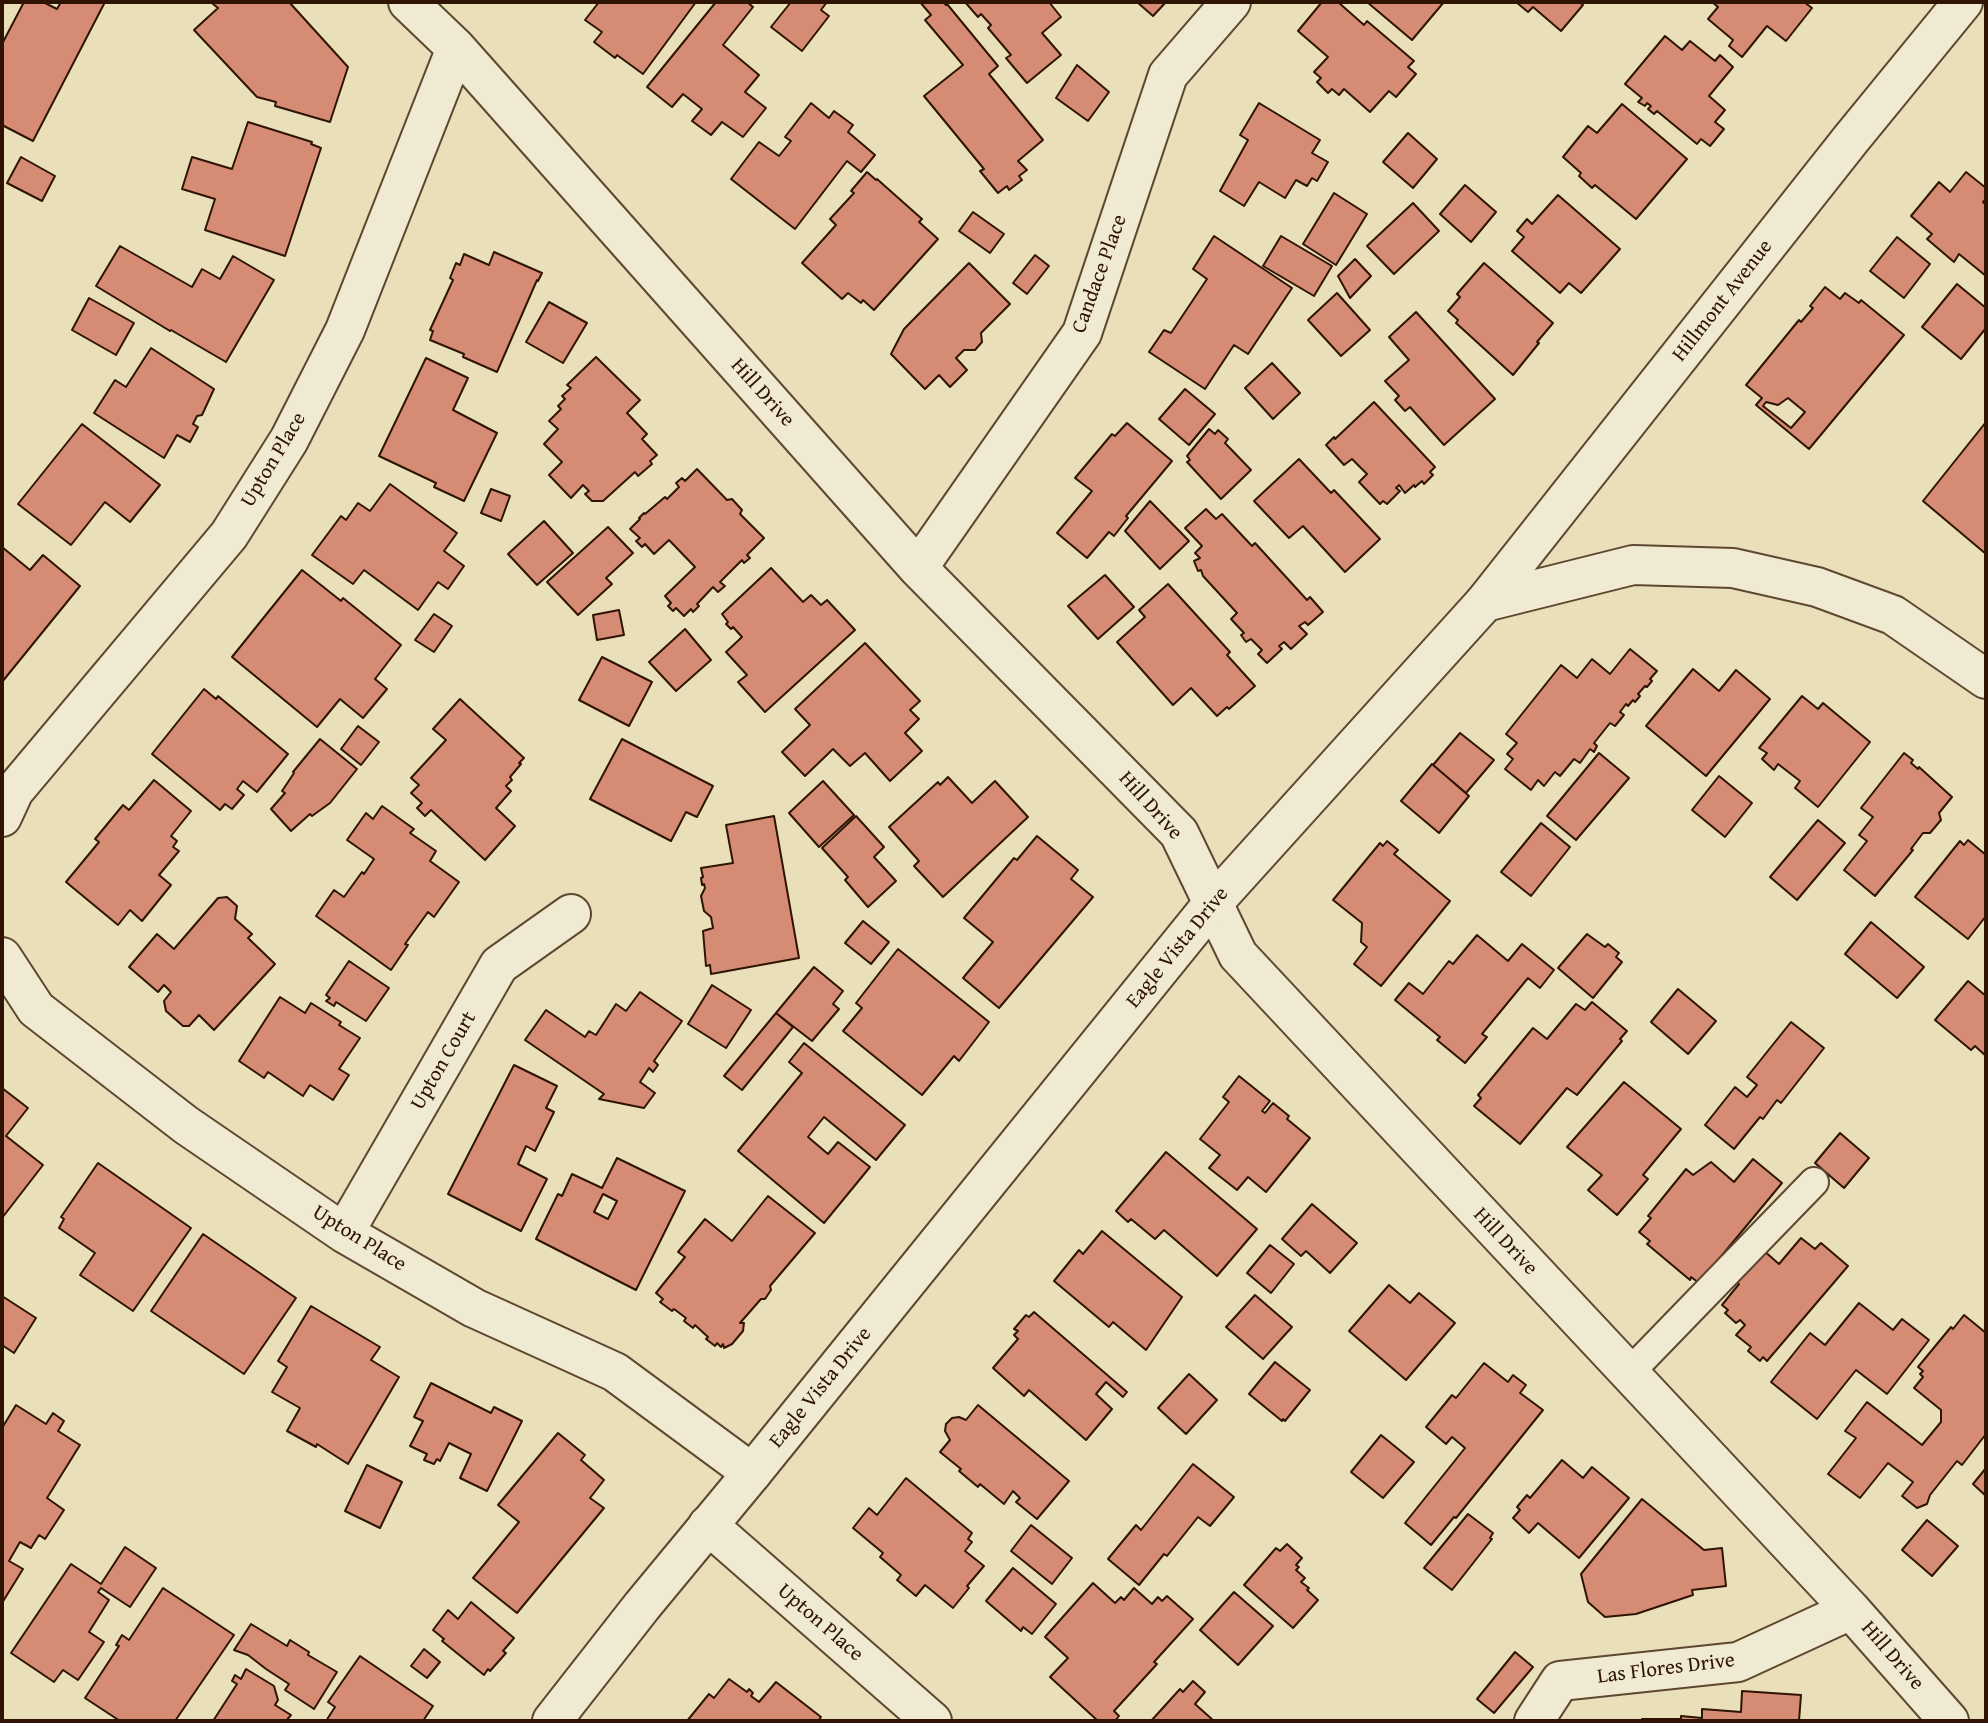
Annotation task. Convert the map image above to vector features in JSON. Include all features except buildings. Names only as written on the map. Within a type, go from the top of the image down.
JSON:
[{"type":"street","name":"Hill Drive","points":[[408,2],[457,48],[918,568],[1179,833],[1238,955],[1851,1610],[1949,1721]]},
{"type":"street","name":"Candace Place","points":[[918,568],[1082,333],[1168,75],[1231,2]]},
{"type":"street","name":"Hillmont Avenue","points":[[1485,602],[1851,139],[1963,2]]},
{"type":"street","name":"Upton Place","points":[[2,817],[15,791],[229,534],[289,440],[345,330],[457,48]]},
{"type":"street","points":[[1485,602],[1633,565],[1733,568],[1817,587],[1893,615],[1986,679]]},
{"type":"street","name":"Eagle Vista Drive","points":[[552,1721],[642,1606],[1214,902],[1485,602]]},
{"type":"street","name":"Upton Court","points":[[344,1233],[499,965],[571,914]]},
{"type":"street","name":"Upton Place","points":[[2,957],[36,1009],[186,1125],[344,1233],[474,1308],[615,1372],[752,1473]]},
{"type":"street","name":"Upton Place","points":[[708,1525],[932,1721]]},
{"type":"street","name":"Las Flores Drive","points":[[1534,1721],[1560,1681],[1738,1662],[1851,1610]]},
{"type":"lane","points":[[1628,1374],[1814,1182]]}]
